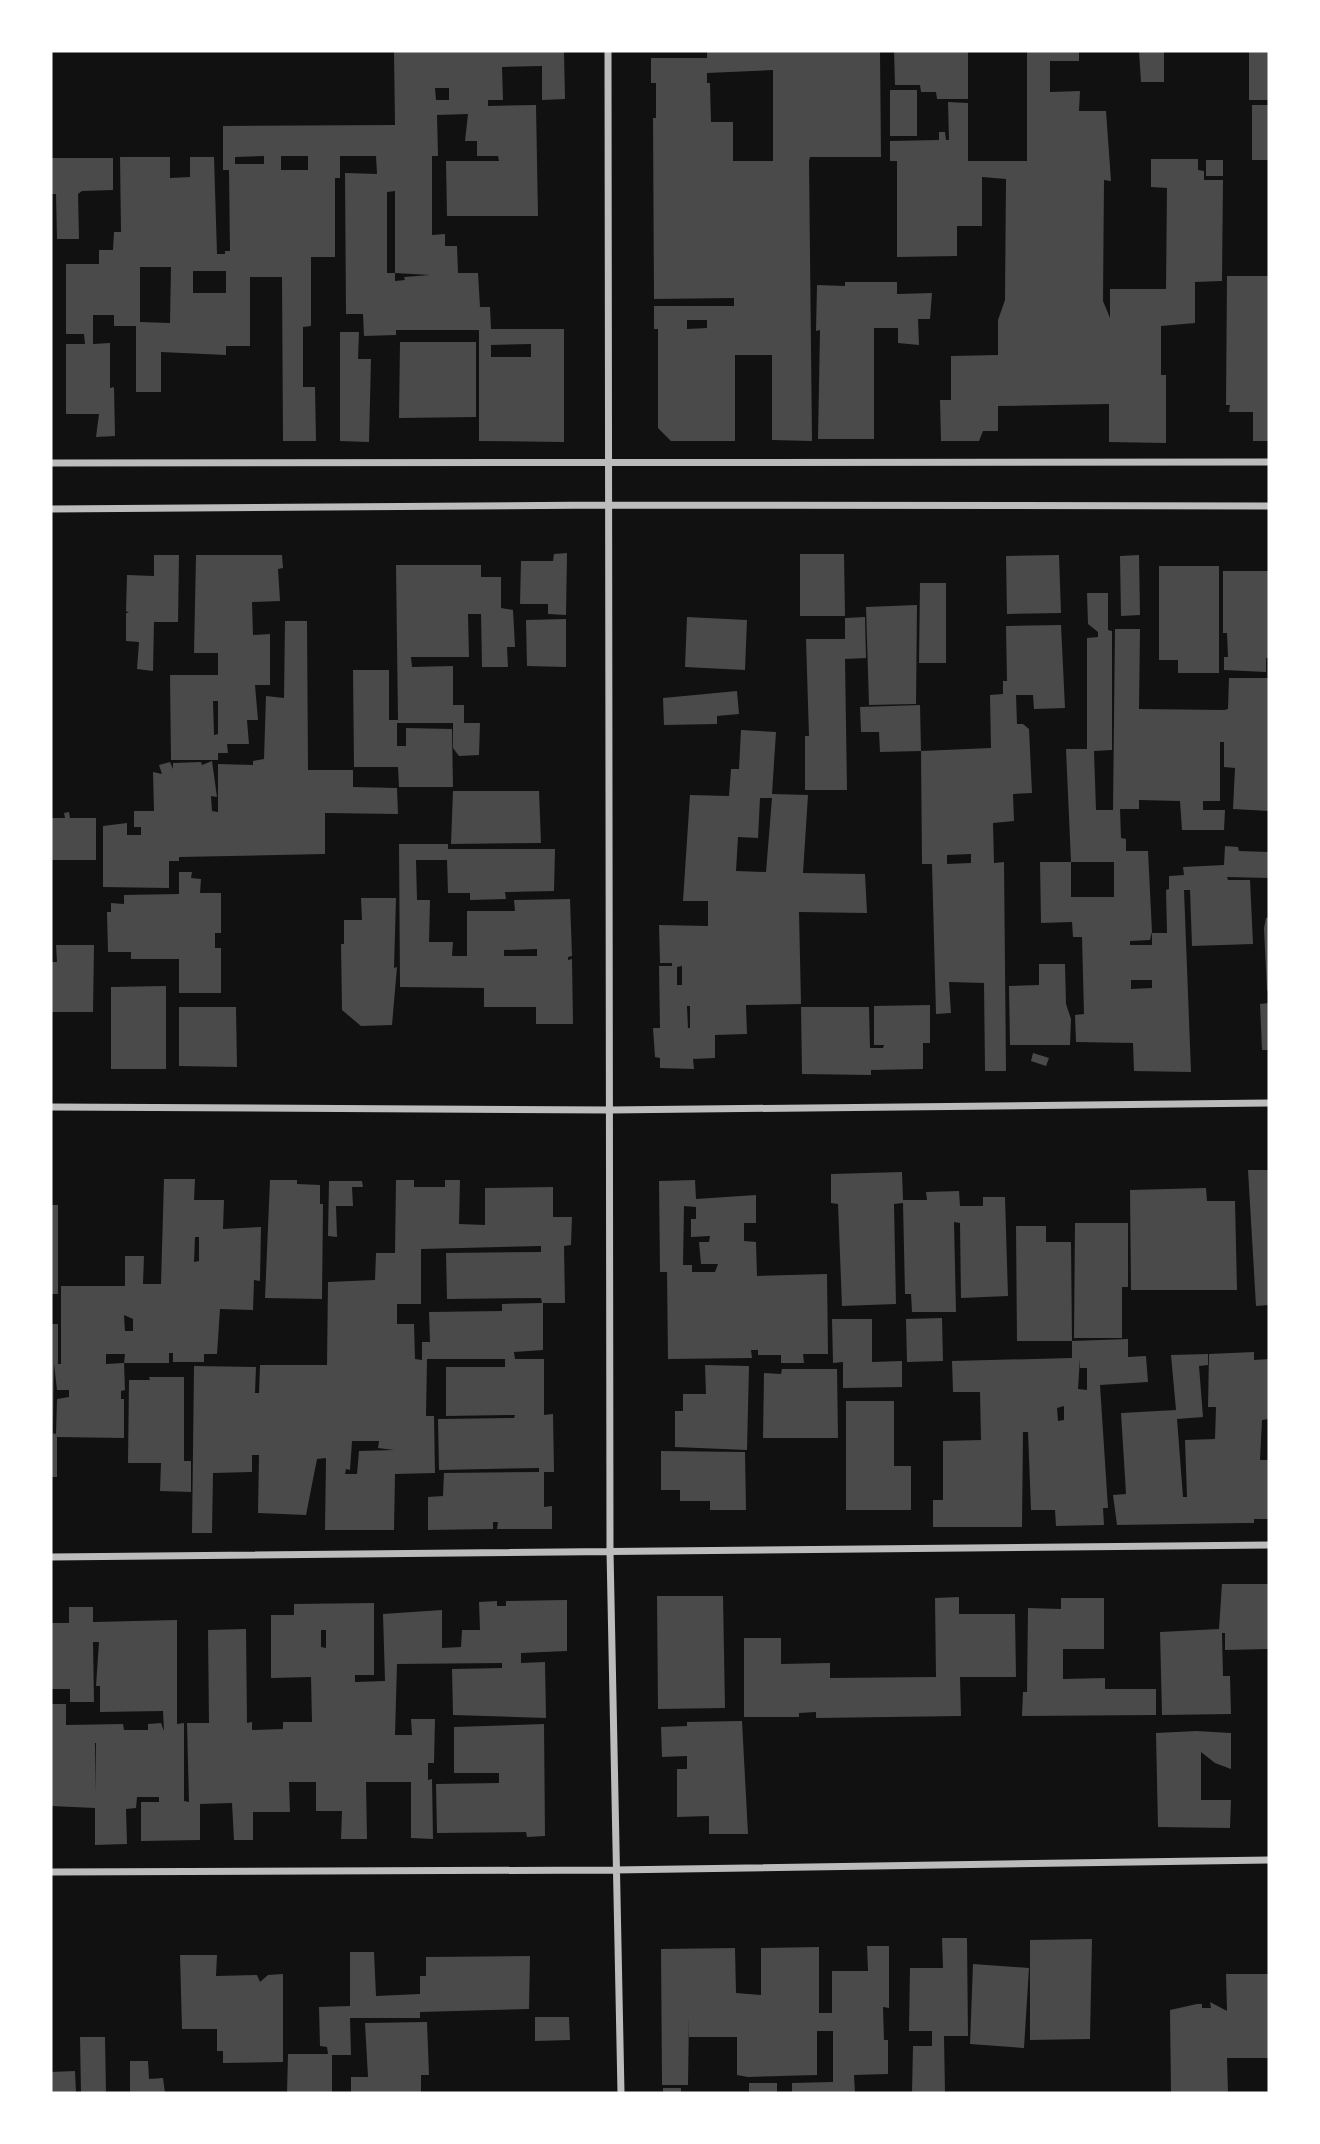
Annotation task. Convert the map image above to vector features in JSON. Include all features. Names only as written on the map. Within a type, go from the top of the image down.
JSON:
[{"type":"street","points":[[608,51],[610,1551],[614,1870],[621,2093]]},
{"type":"street","points":[[51,463],[1269,462]]},
{"type":"street","points":[[51,509],[608,505],[1269,506]]},
{"type":"street","points":[[51,1107],[610,1110],[1269,1103]]},
{"type":"street","points":[[51,1558],[1269,1545]]},
{"type":"street","points":[[51,1872],[614,1870],[1269,1860]]},
{"type":"building","points":[[394,51],[564,51],[565,99],[542,100],[542,66],[502,67],[503,100],[488,100],[488,106],[536,105],[538,216],[447,216],[446,161],[499,161],[498,156],[477,156],[477,141],[465,141],[468,114],[437,115],[438,156],[432,156],[432,235],[445,234],[445,246],[457,246],[458,273],[478,273],[480,307],[490,307],[491,329],[564,329],[564,442],[479,441],[479,330],[396,330],[396,335],[364,336],[363,314],[346,314],[345,173],[377,174],[376,156],[340,156],[340,178],[335,178],[335,257],[311,257],[311,326],[303,327],[303,387],[315,387],[316,441],[283,441],[282,277],[250,277],[250,346],[226,346],[226,355],[161,352],[161,392],[136,392],[136,326],[114,326],[114,315],[93,315],[93,344],[110,343],[110,388],[114,387],[115,436],[96,437],[99,414],[66,414],[66,344],[85,344],[84,334],[66,334],[66,264],[99,264],[99,250],[113,250],[114,232],[121,232],[120,157],[170,157],[170,178],[190,177],[190,157],[214,157],[217,254],[225,254],[225,251],[230,251],[229,170],[223,170],[223,126],[395,125]],"holes":[[[435,88],[449,88],[449,100],[436,100]],[[264,156],[264,164],[235,164],[235,157]],[[281,156],[308,156],[308,170],[281,170]],[[395,191],[395,273],[387,273],[387,192]],[[140,267],[171,267],[170,323],[140,322]],[[193,271],[226,271],[226,293],[193,293]],[[395,273],[430,275],[404,277],[405,280],[395,281]],[[531,344],[531,357],[491,357],[491,345]]]},
{"type":"building","points":[[707,51],[880,51],[881,157],[810,157],[809,161],[812,441],[772,440],[772,355],[735,355],[735,441],[671,441],[658,428],[658,329],[654,329],[654,306],[734,306],[734,298],[654,299],[653,118],[656,118],[656,83],[651,83],[651,58],[707,58]],"holes":[[[773,70],[773,161],[733,161],[733,122],[711,122],[710,83],[707,83],[707,73]],[[687,320],[707,320],[707,328],[687,329]]]},
{"type":"building","points":[[894,51],[968,51],[968,99],[937,99],[936,92],[921,92],[920,85],[895,85]]},
{"type":"building","points":[[1027,51],[1079,51],[1079,61],[1050,61],[1050,92],[1080,91],[1079,111],[1106,111],[1111,181],[1104,180],[1103,301],[1110,318],[1110,289],[1166,289],[1167,188],[1151,187],[1151,159],[1198,159],[1198,170],[1204,171],[1204,180],[1223,180],[1222,281],[1195,282],[1195,323],[1161,326],[1161,375],[1166,375],[1166,443],[1109,442],[1109,404],[998,406],[998,431],[983,431],[979,441],[941,441],[940,400],[951,400],[951,356],[998,355],[998,320],[1005,300],[1006,179],[982,177],[982,226],[957,226],[957,256],[897,257],[897,161],[890,161],[890,141],[939,140],[939,132],[945,132],[946,140],[949,140],[948,102],[968,103],[968,161],[1027,161]]},
{"type":"building","points":[[1139,51],[1164,51],[1164,82],[1141,82]]},
{"type":"building","points":[[1249,51],[1269,51],[1269,100],[1249,100]]},
{"type":"building","points":[[890,90],[917,90],[917,136],[890,136]]},
{"type":"building","points":[[1252,105],[1269,105],[1269,160],[1252,160]]},
{"type":"building","points":[[51,158],[113,158],[113,190],[82,191],[78,194],[79,239],[57,239],[56,194],[51,194]]},
{"type":"building","points":[[1206,160],[1223,160],[1223,176],[1206,176]]},
{"type":"building","points":[[1227,276],[1269,276],[1269,441],[1253,441],[1253,412],[1229,412],[1230,405],[1226,405]]},
{"type":"building","points":[[845,282],[897,282],[897,294],[932,293],[930,319],[918,319],[919,345],[898,343],[898,328],[874,328],[874,439],[818,439],[820,330],[816,331],[817,285],[845,286]]},
{"type":"building","points":[[340,332],[359,332],[358,359],[371,359],[369,442],[340,441]]},
{"type":"building","points":[[400,342],[476,342],[476,417],[399,418]]},
{"type":"building","points":[[567,553],[566,615],[548,614],[548,604],[520,604],[521,561],[553,561],[554,554]]},
{"type":"building","points":[[800,554],[844,554],[845,616],[800,616]]},
{"type":"building","points":[[154,555],[179,555],[178,622],[154,622],[153,671],[137,669],[139,642],[126,641],[126,613],[129,613],[126,611],[127,575],[154,576]]},
{"type":"building","points":[[196,555],[282,555],[283,568],[278,569],[280,601],[252,602],[253,635],[270,634],[270,685],[255,685],[258,720],[247,720],[249,744],[227,744],[228,753],[218,753],[218,760],[171,760],[170,675],[218,675],[218,653],[194,653]],"holes":[[[213,701],[218,701],[218,734],[214,735]]]},
{"type":"building","points":[[1059,555],[1061,613],[1007,614],[1006,556]]},
{"type":"building","points":[[1139,555],[1140,615],[1121,616],[1120,556]]},
{"type":"building","points":[[396,565],[481,565],[481,577],[501,577],[501,608],[513,610],[515,647],[507,647],[508,667],[482,667],[481,614],[468,614],[469,657],[411,657],[412,667],[453,666],[453,705],[464,705],[464,723],[480,723],[479,755],[459,756],[453,748],[453,723],[397,723],[397,746],[406,746],[406,728],[452,729],[453,787],[399,787],[398,767],[354,767],[353,670],[389,670],[389,720],[398,720]]},
{"type":"building","points":[[1159,566],[1219,566],[1219,673],[1178,673],[1178,660],[1159,660]]},
{"type":"building","points":[[1223,571],[1269,571],[1269,658],[1266,658],[1266,672],[1224,670],[1224,657],[1228,657],[1227,633],[1223,633]]},
{"type":"building","points":[[920,583],[946,583],[946,663],[919,663]]},
{"type":"building","points":[[1087,593],[1108,593],[1108,630],[1112,631],[1112,750],[1094,751],[1096,810],[1113,810],[1115,629],[1140,629],[1139,709],[1224,710],[1228,709],[1229,678],[1269,678],[1269,811],[1233,809],[1235,768],[1224,767],[1224,742],[1220,742],[1220,801],[1203,801],[1203,810],[1225,810],[1224,830],[1182,830],[1180,801],[1139,800],[1139,809],[1120,809],[1121,838],[1126,839],[1126,851],[1148,851],[1152,932],[1150,940],[1130,941],[1130,945],[1152,945],[1152,933],[1167,933],[1166,890],[1169,889],[1169,876],[1184,875],[1183,867],[1224,865],[1225,846],[1238,847],[1239,851],[1269,852],[1269,878],[1227,877],[1228,880],[1250,880],[1253,944],[1192,946],[1190,890],[1184,890],[1191,1072],[1134,1071],[1133,1043],[1076,1042],[1075,1015],[1084,1014],[1082,937],[1073,937],[1072,922],[1041,923],[1040,862],[1071,862],[1066,749],[1087,749],[1087,638],[1098,637],[1098,632],[1088,624]],"holes":[[[1071,862],[1114,862],[1114,897],[1071,897]],[[1131,980],[1152,980],[1152,988],[1131,989]]]},
{"type":"building","points":[[917,605],[916,704],[869,705],[866,607]]},
{"type":"building","points":[[687,617],[747,620],[745,670],[685,667]]},
{"type":"building","points":[[865,617],[866,658],[845,659],[847,790],[805,790],[805,736],[809,736],[806,639],[845,639],[845,618]]},
{"type":"building","points":[[566,619],[566,667],[527,666],[526,620]]},
{"type":"building","points":[[285,621],[307,621],[308,770],[353,770],[353,787],[397,788],[398,814],[325,813],[325,854],[179,857],[179,861],[169,861],[169,888],[103,887],[103,826],[127,823],[127,835],[141,835],[141,827],[134,827],[134,811],[154,811],[153,772],[162,774],[159,765],[170,762],[173,769],[173,763],[201,762],[202,765],[212,761],[217,797],[211,796],[212,811],[218,812],[218,764],[253,765],[253,761],[264,759],[266,696],[284,698]]},
{"type":"building","points":[[1061,625],[1065,708],[1034,709],[1033,695],[1016,695],[1017,724],[1023,724],[1029,729],[1032,793],[1013,794],[1014,821],[993,823],[994,863],[1004,862],[1006,1071],[985,1071],[984,983],[949,982],[951,1013],[936,1014],[932,864],[922,864],[921,751],[991,748],[990,695],[1003,694],[1003,681],[1007,681],[1006,626]],"holes":[[[971,854],[971,863],[947,864],[947,855]]]},
{"type":"building","points":[[737,691],[739,714],[717,716],[717,724],[664,725],[663,698]]},
{"type":"building","points":[[920,705],[921,751],[880,752],[879,732],[861,732],[860,707]]},
{"type":"building","points":[[741,730],[776,732],[772,794],[808,795],[803,873],[865,874],[867,913],[799,912],[801,1004],[746,1005],[747,1034],[715,1035],[715,1058],[693,1059],[694,1069],[660,1068],[660,1058],[655,1057],[653,1028],[660,1028],[659,966],[672,966],[672,963],[660,963],[659,925],[708,926],[708,901],[683,901],[690,795],[729,796],[731,769],[739,769]],"holes":[[[760,798],[772,798],[766,872],[736,871],[738,837],[758,838]],[[682,966],[682,985],[677,985],[677,967]],[[687,1006],[690,1006],[690,1028]]]},
{"type":"building","points":[[453,791],[539,791],[541,843],[451,844]]},
{"type":"building","points":[[69,812],[70,818],[96,818],[96,860],[51,860],[51,818],[65,818],[64,813]]},
{"type":"building","points":[[399,844],[448,844],[448,849],[555,849],[554,891],[505,892],[506,899],[470,900],[470,893],[448,893],[447,860],[416,860],[417,900],[430,900],[429,942],[453,942],[452,956],[467,956],[467,911],[515,911],[514,900],[570,899],[572,956],[568,957],[568,960],[572,959],[573,1024],[536,1024],[536,1007],[484,1007],[484,988],[400,987]],"holes":[[[537,949],[537,956],[504,956],[504,950]]]},
{"type":"building","points":[[179,872],[192,872],[191,878],[201,879],[200,893],[221,893],[221,933],[215,933],[215,948],[221,948],[221,993],[179,993],[179,959],[131,959],[131,952],[108,952],[107,912],[111,912],[111,903],[124,904],[124,895],[179,894]]},
{"type":"building","points":[[361,898],[396,898],[394,968],[397,967],[392,1025],[361,1026],[342,1010],[341,944],[344,944],[344,920],[362,920]]},
{"type":"building","points":[[1269,917],[1267,991],[1264,928],[1266,918]]},
{"type":"building","points":[[56,945],[94,945],[93,1012],[51,1012],[51,962],[57,962]]},
{"type":"building","points":[[1039,964],[1065,964],[1066,1004],[1071,1019],[1070,1045],[1010,1045],[1009,986],[1039,985]]},
{"type":"building","points":[[166,986],[166,1069],[111,1069],[111,987]]},
{"type":"building","points":[[1269,1003],[1269,1050],[1262,1050],[1260,1004]]},
{"type":"building","points":[[930,1005],[930,1043],[923,1043],[923,1069],[871,1070],[871,1075],[802,1074],[801,1007],[869,1007],[870,1048],[883,1048],[884,1045],[874,1045],[874,1006]]},
{"type":"building","points":[[179,1007],[236,1007],[237,1067],[179,1066]]},
{"type":"building","points":[[1033,1053],[1049,1058],[1046,1066],[1031,1061]]},
{"type":"building","points":[[1248,1170],[1269,1170],[1269,1305],[1256,1306]]},
{"type":"building","points":[[902,1172],[903,1200],[927,1200],[926,1192],[959,1191],[960,1206],[983,1206],[983,1197],[1005,1197],[1008,1296],[961,1298],[960,1223],[954,1222],[956,1312],[912,1312],[911,1294],[905,1294],[903,1203],[894,1204],[896,1304],[842,1306],[838,1204],[831,1203],[831,1174]]},
{"type":"building","points":[[164,1179],[195,1179],[194,1200],[224,1200],[223,1229],[261,1227],[260,1281],[254,1280],[253,1310],[220,1309],[217,1354],[204,1354],[204,1362],[173,1362],[173,1353],[169,1353],[169,1363],[124,1363],[125,1390],[121,1391],[121,1399],[124,1399],[124,1438],[57,1437],[57,1477],[51,1477],[51,1324],[58,1324],[58,1364],[61,1364],[61,1286],[125,1286],[125,1256],[144,1256],[143,1284],[161,1284]],"holes":[[[195,1237],[199,1237],[199,1261],[194,1262]],[[124,1315],[133,1319],[133,1331],[125,1331]],[[106,1354],[125,1354],[124,1363],[106,1364]],[[54,1364],[57,1390],[69,1390],[69,1397],[57,1399],[56,1434],[53,1433]]]},
{"type":"building","points":[[270,1180],[297,1180],[297,1184],[320,1185],[320,1204],[323,1204],[322,1299],[265,1298]]},
{"type":"building","points":[[396,1180],[414,1180],[414,1187],[445,1187],[445,1180],[460,1180],[459,1224],[485,1225],[485,1188],[553,1187],[553,1217],[572,1217],[571,1245],[564,1246],[565,1303],[543,1303],[543,1350],[514,1352],[515,1359],[544,1359],[544,1415],[553,1414],[554,1472],[544,1472],[544,1507],[552,1506],[552,1529],[497,1529],[498,1522],[493,1522],[493,1529],[428,1530],[428,1497],[443,1496],[444,1473],[539,1472],[539,1468],[439,1470],[438,1419],[514,1418],[515,1415],[446,1416],[446,1367],[505,1367],[505,1359],[427,1359],[426,1416],[434,1416],[435,1473],[395,1474],[394,1530],[325,1530],[326,1458],[317,1459],[306,1515],[258,1513],[259,1455],[252,1455],[252,1472],[213,1473],[212,1533],[192,1533],[194,1366],[256,1367],[255,1393],[259,1393],[260,1365],[327,1365],[328,1282],[375,1280],[376,1253],[395,1253]],"holes":[[[541,1246],[541,1252],[446,1253],[447,1299],[541,1298],[543,1303],[502,1304],[502,1311],[429,1312],[430,1342],[422,1342],[422,1360],[415,1359],[414,1324],[397,1324],[397,1304],[421,1304],[421,1249]],[[352,1441],[379,1441],[378,1448],[394,1450],[359,1451],[357,1474],[345,1474],[346,1469],[350,1470]]]},
{"type":"building","points":[[695,1180],[696,1199],[756,1195],[756,1223],[744,1223],[744,1241],[756,1242],[757,1276],[827,1274],[828,1354],[803,1354],[804,1363],[781,1363],[781,1355],[758,1355],[758,1350],[751,1350],[752,1358],[668,1359],[667,1272],[660,1272],[659,1181]],"holes":[[[684,1206],[696,1207],[696,1219],[691,1219],[691,1237],[710,1236],[709,1242],[699,1242],[701,1264],[718,1264],[715,1272],[692,1272],[692,1265],[683,1265]]]},
{"type":"building","points":[[329,1181],[362,1181],[363,1187],[352,1187],[353,1206],[336,1206],[337,1237],[328,1236]]},
{"type":"building","points":[[1206,1188],[1207,1201],[1235,1201],[1237,1290],[1131,1290],[1130,1190]]},
{"type":"building","points":[[51,1205],[58,1205],[58,1294],[51,1294]]},
{"type":"building","points":[[1075,1223],[1128,1223],[1128,1287],[1122,1287],[1122,1338],[1074,1338]]},
{"type":"building","points":[[1016,1226],[1046,1226],[1046,1242],[1071,1242],[1072,1341],[1017,1341]]},
{"type":"building","points":[[942,1318],[943,1361],[907,1362],[906,1319]]},
{"type":"building","points":[[832,1319],[872,1319],[872,1362],[902,1361],[902,1387],[843,1388],[843,1362],[833,1363]]},
{"type":"building","points":[[1128,1339],[1128,1357],[1146,1356],[1148,1382],[1100,1385],[1108,1508],[1103,1508],[1104,1525],[1056,1526],[1055,1510],[1031,1510],[1028,1432],[1023,1432],[1022,1527],[933,1527],[933,1500],[943,1500],[943,1441],[981,1440],[980,1392],[953,1392],[952,1361],[1072,1358],[1072,1341]],"holes":[[[1080,1358],[1080,1368],[1087,1368],[1087,1390],[1078,1389]],[[1064,1406],[1064,1420],[1058,1421],[1057,1408]]]},
{"type":"building","points":[[1254,1352],[1254,1360],[1269,1359],[1269,1419],[1262,1420],[1260,1460],[1269,1460],[1269,1519],[1254,1519],[1254,1523],[1117,1525],[1113,1495],[1126,1494],[1121,1413],[1176,1410],[1171,1355],[1208,1354],[1208,1365],[1199,1366],[1203,1417],[1177,1419],[1183,1497],[1187,1497],[1185,1440],[1215,1439],[1216,1407],[1208,1407],[1209,1354]]},
{"type":"building","points":[[705,1365],[749,1366],[747,1450],[675,1447],[675,1411],[683,1411],[683,1394],[706,1394]]},
{"type":"building","points":[[782,1369],[837,1369],[838,1438],[763,1438],[764,1373],[781,1374]]},
{"type":"building","points":[[149,1377],[184,1377],[184,1461],[191,1461],[191,1492],[160,1491],[161,1463],[128,1463],[129,1380],[150,1380]]},
{"type":"building","points":[[846,1401],[894,1401],[894,1466],[911,1466],[911,1510],[846,1510]]},
{"type":"building","points":[[661,1451],[745,1452],[746,1510],[710,1510],[710,1501],[680,1501],[680,1490],[661,1490]]},
{"type":"building","points":[[1222,1584],[1269,1584],[1269,1649],[1225,1650],[1225,1633],[1222,1633],[1223,1676],[1230,1676],[1231,1714],[1162,1715],[1160,1632],[1219,1629]]},
{"type":"building","points":[[657,1596],[723,1596],[725,1708],[658,1709]]},
{"type":"building","points":[[959,1597],[959,1614],[1015,1614],[1016,1677],[960,1677],[961,1716],[816,1718],[816,1712],[799,1713],[799,1717],[744,1717],[744,1638],[781,1638],[781,1664],[830,1663],[830,1678],[936,1677],[935,1598]]},
{"type":"building","points":[[1061,1598],[1104,1598],[1104,1649],[1063,1649],[1063,1679],[1105,1678],[1105,1689],[1156,1689],[1156,1715],[1022,1716],[1023,1692],[1027,1692],[1028,1608],[1061,1609]]},
{"type":"building","points":[[567,1600],[567,1651],[521,1653],[521,1663],[545,1662],[546,1718],[453,1715],[452,1669],[502,1668],[502,1663],[397,1664],[395,1735],[412,1735],[411,1719],[435,1719],[434,1763],[428,1763],[428,1780],[432,1779],[433,1839],[411,1838],[411,1782],[366,1782],[367,1839],[341,1839],[342,1811],[316,1811],[316,1782],[289,1782],[290,1812],[253,1812],[253,1840],[234,1840],[232,1803],[200,1804],[200,1840],[141,1841],[141,1802],[159,1802],[159,1797],[137,1797],[136,1808],[126,1809],[127,1844],[95,1845],[95,1808],[51,1806],[51,1704],[66,1704],[66,1725],[123,1724],[124,1730],[148,1730],[148,1724],[161,1723],[164,1731],[163,1711],[100,1712],[100,1686],[96,1686],[99,1642],[93,1642],[94,1702],[70,1702],[70,1689],[51,1689],[51,1623],[69,1623],[69,1607],[93,1607],[93,1622],[177,1620],[177,1724],[184,1723],[184,1801],[189,1802],[187,1723],[209,1723],[208,1630],[246,1629],[247,1723],[252,1722],[252,1730],[283,1729],[283,1722],[312,1722],[311,1677],[271,1678],[271,1615],[294,1615],[294,1604],[374,1603],[374,1675],[355,1675],[355,1682],[385,1681],[383,1614],[442,1610],[442,1648],[461,1647],[462,1630],[480,1630],[479,1602],[497,1601],[497,1606],[506,1606],[506,1601]],"holes":[[[321,1630],[326,1630],[326,1648],[321,1647]]]},
{"type":"building","points":[[742,1721],[748,1834],[709,1834],[709,1816],[677,1817],[677,1769],[687,1769],[687,1756],[662,1757],[661,1727],[687,1726],[687,1722]]},
{"type":"building","points":[[544,1724],[545,1836],[527,1837],[526,1832],[437,1833],[436,1784],[499,1783],[499,1773],[454,1773],[454,1727]]},
{"type":"building","points":[[1156,1733],[1231,1733],[1231,1769],[1215,1763],[1201,1752],[1201,1800],[1231,1800],[1230,1828],[1158,1827]]},
{"type":"building","points":[[942,1938],[967,1938],[968,2036],[944,2036],[945,2093],[912,2093],[913,2046],[932,2046],[932,2031],[909,2031],[910,1968],[943,1968]]},
{"type":"building","points":[[1092,1939],[1090,2039],[1030,2040],[1030,1940]]},
{"type":"building","points":[[867,1946],[889,1946],[889,2008],[883,2007],[884,2040],[888,2040],[888,2074],[854,2075],[855,2093],[792,2093],[792,2083],[833,2082],[833,2031],[817,2031],[817,2075],[748,2077],[737,2075],[737,2037],[689,2037],[689,2017],[688,2085],[662,2085],[661,1949],[735,1948],[736,1993],[761,1995],[761,1948],[819,1947],[819,2013],[832,2013],[832,1971],[868,1971]]},
{"type":"building","points":[[350,1952],[374,1952],[376,1996],[420,1994],[420,1976],[426,1976],[426,1957],[530,1956],[529,2009],[420,2012],[420,2018],[350,2018],[351,2055],[332,2055],[332,2093],[287,2093],[288,2054],[328,2054],[327,2047],[320,2046],[319,2007],[350,2006]]},
{"type":"building","points":[[180,1955],[217,1955],[216,1976],[257,1975],[260,1982],[268,1975],[283,1974],[283,2062],[223,2063],[223,2051],[217,2051],[217,2029],[182,2029]]},
{"type":"building","points":[[973,1964],[1029,1968],[1024,2048],[970,2044]]},
{"type":"building","points":[[1226,1974],[1269,1974],[1269,2058],[1227,2058],[1228,2093],[1171,2093],[1170,2010],[1197,2004],[1202,2004],[1202,2008],[1211,2008],[1210,2002],[1227,2011]]},
{"type":"building","points":[[535,2017],[569,2017],[570,2040],[535,2041]]},
{"type":"building","points":[[427,2022],[429,2075],[421,2075],[421,2093],[351,2093],[351,2077],[368,2077],[365,2023]]},
{"type":"building","points":[[80,2037],[105,2037],[106,2093],[81,2093]]},
{"type":"building","points":[[130,2061],[148,2061],[149,2079],[163,2078],[165,2093],[130,2093]]},
{"type":"building","points":[[75,2071],[76,2093],[51,2093],[51,2072]]},
{"type":"building","points":[[749,2083],[777,2083],[777,2093],[749,2093]]},
{"type":"building","points":[[663,2088],[681,2088],[681,2093],[663,2093]]}]
